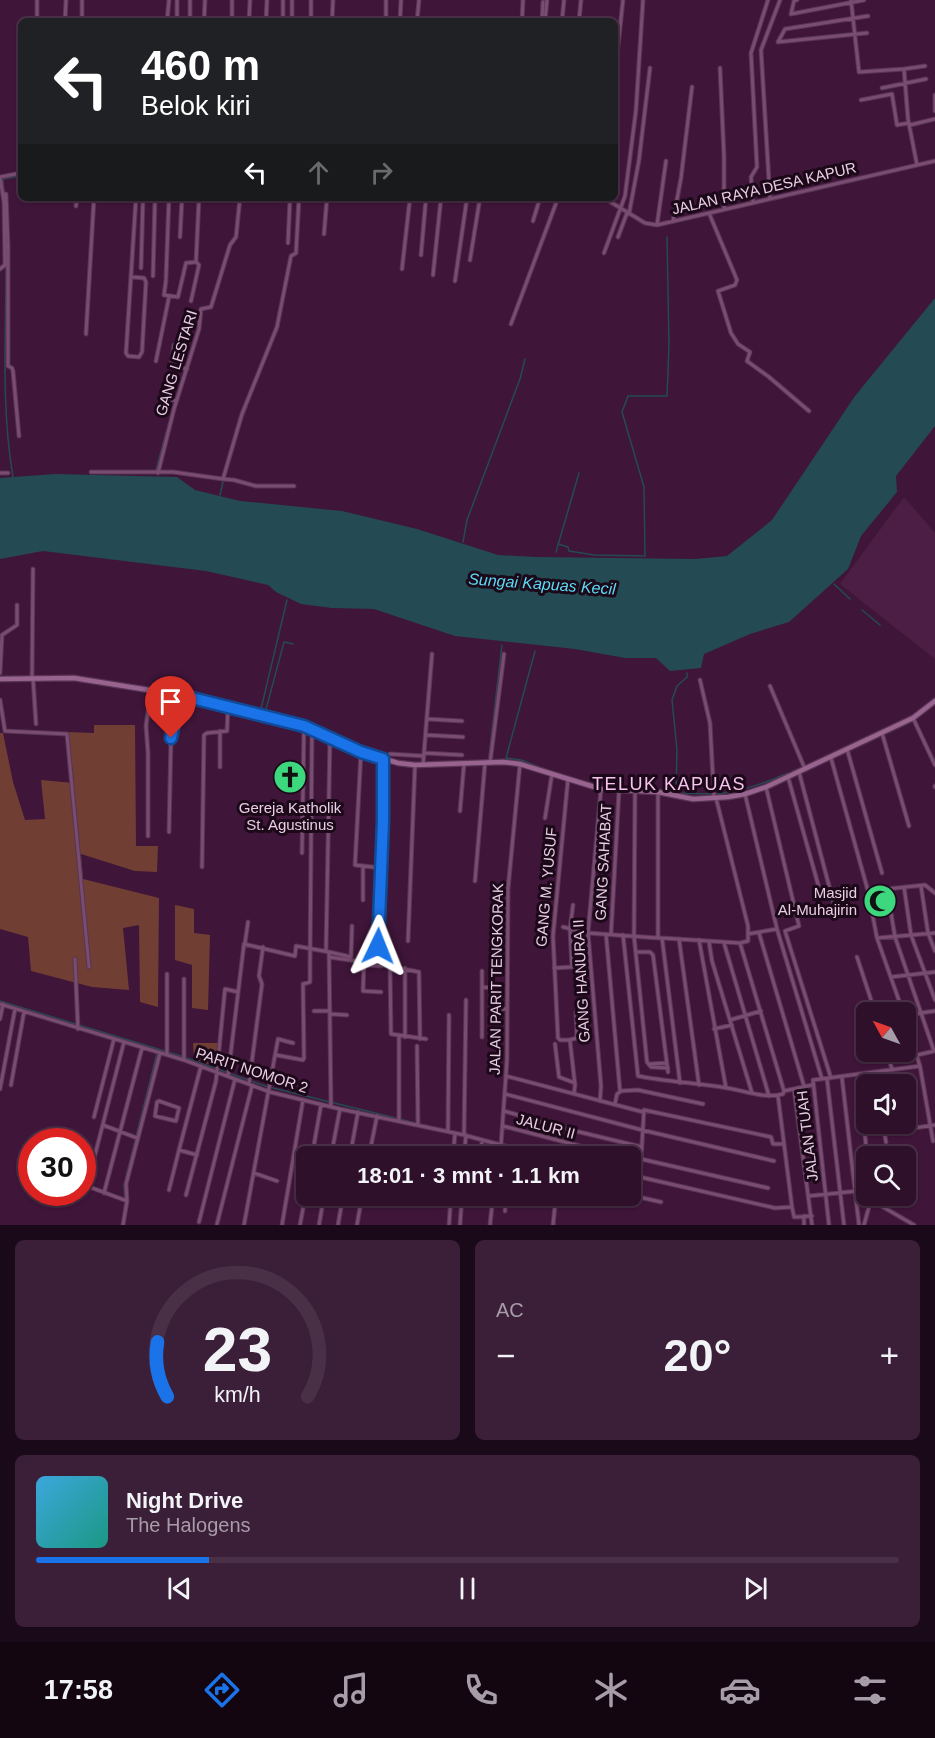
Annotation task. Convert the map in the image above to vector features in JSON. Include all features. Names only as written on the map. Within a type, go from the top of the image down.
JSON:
[{"type":"main road","points":[[0,679],[74,678],[180,695],[304,726],[361,752],[383,759],[416,765],[520,764],[601,789],[658,792],[693,799],[745,794],[766,787],[913,718],[934,705]]},
{"type":"street","points":[[37,0],[37,18]]},
{"type":"street","points":[[65,18],[66,0]]},
{"type":"street","points":[[82,0],[82,18]]},
{"type":"street","points":[[167,18],[168,0]]},
{"type":"street","points":[[177,0],[177,18]]},
{"type":"street","points":[[190,0],[190,18]]},
{"type":"street","points":[[204,0],[204,18]]},
{"type":"street","points":[[232,0],[232,18]]},
{"type":"street","points":[[249,18],[250,0]]},
{"type":"street","points":[[266,18],[267,0]]},
{"type":"street","points":[[283,0],[283,18]]},
{"type":"street","points":[[292,0],[292,18]]},
{"type":"street","points":[[310,0],[311,18]]},
{"type":"street","points":[[332,18],[333,0]]},
{"type":"street","points":[[386,0],[386,18]]},
{"type":"street","points":[[400,18],[401,0]]},
{"type":"street","points":[[417,18],[419,0]]},
{"type":"street","points":[[522,18],[524,0]]},
{"type":"street","points":[[562,18],[564,0]]},
{"type":"street","points":[[579,18],[580,0]]},
{"type":"street","points":[[618,46],[623,0]]},
{"type":"street","points":[[604,253],[625,196],[634,126],[643,0]]},
{"type":"street","points":[[753,202],[751,177],[757,167],[751,53],[768,0]]},
{"type":"street","points":[[770,198],[761,50],[780,0]]},
{"type":"street","points":[[797,0],[794,1],[790,14],[864,0]]},
{"type":"street","points":[[543,18],[545,1]]},
{"type":"street","points":[[851,1],[860,73],[925,66]]},
{"type":"street","points":[[867,33],[778,42],[785,29],[868,16]]},
{"type":"street","points":[[618,237],[628,214],[639,160],[650,68]]},
{"type":"street","points":[[720,68],[724,209]]},
{"type":"street","points":[[904,69],[917,165]]},
{"type":"street","points":[[882,88],[926,79]]},
{"type":"street","points":[[673,221],[681,178],[692,87]]},
{"type":"street","points":[[861,100],[898,92]]},
{"type":"street","points":[[892,94],[897,124],[935,119]]},
{"type":"street","points":[[935,95],[935,111]]},
{"type":"street","points":[[657,225],[666,161]]},
{"type":"street","name":"JALAN RAYA DESA KAPUR","points":[[609,201],[649,225],[657,225],[935,161]]},
{"type":"street","points":[[18,174],[0,177],[6,216],[7,357],[8,366],[13,371],[20,436]]},
{"type":"street","points":[[76,206],[77,201]]},
{"type":"street","points":[[86,334],[94,201]]},
{"type":"street","points":[[132,277],[144,278],[146,282],[142,352],[139,357],[128,356],[126,353],[136,201]]},
{"type":"street","points":[[141,267],[143,201]]},
{"type":"street","points":[[153,276],[155,201]]},
{"type":"street","points":[[169,201],[164,294],[177,298],[186,262],[196,262]]},
{"type":"street","points":[[180,237],[182,201]]},
{"type":"street","points":[[191,301],[200,265],[196,262],[199,201]]},
{"type":"street","name":"GANG LESTARI","points":[[158,473],[200,324],[201,309],[211,307],[230,244],[236,237],[240,201]]},
{"type":"street","points":[[288,243],[290,201]]},
{"type":"street","points":[[223,479],[242,414],[277,327],[291,256],[296,253],[299,201]]},
{"type":"street","points":[[324,234],[327,201]]},
{"type":"street","points":[[402,269],[410,201]]},
{"type":"street","points":[[421,255],[426,201]]},
{"type":"street","points":[[433,275],[441,201]]},
{"type":"street","points":[[454,282],[467,201]]},
{"type":"street","points":[[470,260],[480,201]]},
{"type":"street","points":[[533,221],[539,201]]},
{"type":"street","points":[[511,324],[557,201]]},
{"type":"street","points":[[709,213],[737,280],[735,285],[718,291],[731,333],[738,344],[750,352],[747,362],[809,411]]},
{"type":"street","points":[[0,269],[5,265],[6,246]]},
{"type":"street","points":[[156,360],[169,297]]},
{"type":"street","points":[[174,345],[171,365],[187,369]]},
{"type":"street","points":[[160,411],[166,388]]},
{"type":"street","points":[[164,397],[177,402]]},
{"type":"street","points":[[91,472],[173,472],[234,480],[256,486],[294,486]]},
{"type":"street","points":[[0,473],[8,473]]},
{"type":"street","points":[[33,568],[33,678],[36,724]]},
{"type":"street","points":[[0,673],[2,634],[17,625],[17,605]]},
{"type":"street","points":[[423,765],[432,654]]},
{"type":"street","points":[[475,881],[488,763],[504,654]]},
{"type":"street","points":[[563,927],[588,933],[724,943],[748,941],[742,903],[715,798],[710,723],[700,680]]},
{"type":"street","points":[[770,686],[805,769]]},
{"type":"street","points":[[148,836],[146,726],[151,690]]},
{"type":"street","points":[[169,832],[171,738],[180,695]]},
{"type":"street","points":[[0,700],[1,720],[5,731],[67,734],[89,967]]},
{"type":"street","points":[[202,867],[204,735],[227,730],[228,706]]},
{"type":"street","points":[[913,718],[935,765]]},
{"type":"street","points":[[427,719],[462,721]]},
{"type":"street","points":[[302,853],[304,726]]},
{"type":"street","points":[[276,1055],[304,1060],[303,984],[310,981],[312,729]]},
{"type":"street","points":[[220,731],[220,767]]},
{"type":"street","points":[[882,733],[909,826]]},
{"type":"street","points":[[426,735],[463,737]]},
{"type":"street","points":[[330,738],[327,796],[331,1105]]},
{"type":"street","points":[[847,749],[882,873]]},
{"type":"street","points":[[361,752],[355,865],[381,868]]},
{"type":"street","points":[[390,754],[462,755]]},
{"type":"street","points":[[831,758],[868,891],[877,938],[900,1002]]},
{"type":"street","points":[[379,965],[383,759]]},
{"type":"street","points":[[460,811],[464,764]]},
{"type":"street","name":"JALAN PARIT TENGKORAK","points":[[500,1144],[506,1076],[508,889],[520,764]]},
{"type":"street","points":[[408,940],[416,765]]},
{"type":"street","points":[[545,818],[552,772]]},
{"type":"street","points":[[799,772],[837,916]]},
{"type":"street","points":[[788,777],[820,895]]},
{"type":"street","name":"GANG M. YUSUF","points":[[568,778],[553,926],[558,1038],[569,1040],[574,1094]]},
{"type":"street","points":[[766,787],[799,926],[786,931],[829,1078],[844,1225]]},
{"type":"street","name":"GANG HANURA II","points":[[600,1101],[588,933],[601,789]]},
{"type":"street","name":"GANG SAHABAT","points":[[611,934],[619,791]]},
{"type":"street","points":[[635,792],[634,936],[649,1065]]},
{"type":"street","points":[[658,792],[660,938],[680,1083]]},
{"type":"street","points":[[745,794],[777,929],[822,1079]]},
{"type":"street","points":[[363,867],[363,900]]},
{"type":"street","points":[[921,886],[928,933],[935,951]]},
{"type":"street","points":[[868,891],[928,886],[935,893]]},
{"type":"street","points":[[904,888],[911,935],[935,1000]]},
{"type":"street","points":[[887,889],[895,937],[935,1051],[917,1055]]},
{"type":"street","points":[[554,968],[572,968],[570,929],[573,905]]},
{"type":"street","points":[[228,1076],[248,922]]},
{"type":"street","points":[[328,953],[351,957],[352,926]]},
{"type":"street","points":[[748,934],[777,929]]},
{"type":"street","points":[[759,933],[804,1086]]},
{"type":"street","points":[[877,938],[935,933]]},
{"type":"street","points":[[606,934],[620,1092],[617,1094],[615,1104]]},
{"type":"street","points":[[623,935],[638,1075],[769,1096],[777,1096],[813,1085]]},
{"type":"street","points":[[680,939],[699,1085]]},
{"type":"street","points":[[699,940],[726,1088]]},
{"type":"street","points":[[709,941],[712,961],[752,1093]]},
{"type":"street","points":[[245,943],[295,956],[296,946],[310,948],[364,964],[417,971],[420,1039]]},
{"type":"street","points":[[724,943],[769,1096]]},
{"type":"street","points":[[740,943],[784,1092]]},
{"type":"street","points":[[217,1224],[250,1085],[262,984],[259,976],[262,947]]},
{"type":"street","points":[[636,952],[650,952],[653,956],[668,1070],[649,1065]]},
{"type":"street","points":[[857,957],[872,1002]]},
{"type":"street","points":[[75,959],[78,1029]]},
{"type":"street","points":[[364,964],[363,991],[381,992]]},
{"type":"street","points":[[390,966],[391,1034],[426,1039]]},
{"type":"street","points":[[405,968],[405,1037]]},
{"type":"street","points":[[482,971],[482,1038]]},
{"type":"street","points":[[891,977],[935,972]]},
{"type":"street","points":[[167,974],[167,1055]]},
{"type":"street","points":[[184,979],[184,1060]]},
{"type":"street","points":[[482,987],[491,987],[491,1009],[507,1010]]},
{"type":"street","points":[[186,1196],[218,1072],[225,989],[238,992]]},
{"type":"street","points":[[465,1146],[466,1000]]},
{"type":"street","points":[[0,1019],[1,1004]]},
{"type":"street","name":"PARIT NOMOR 2","points":[[1,1004],[184,1060],[270,1092],[500,1144]]},
{"type":"street","points":[[0,1089],[15,1009]]},
{"type":"street","points":[[314,1011],[347,1014]]},
{"type":"street","points":[[730,1020],[761,1011]]},
{"type":"street","points":[[916,1013],[935,1011]]},
{"type":"street","points":[[11,1085],[24,1012]]},
{"type":"street","points":[[569,1040],[577,1038],[576,1012]]},
{"type":"street","points":[[448,1131],[449,1015]]},
{"type":"street","points":[[714,1029],[732,1025]]},
{"type":"street","points":[[399,1036],[399,1120]]},
{"type":"street","points":[[94,1117],[114,1039]]},
{"type":"street","points":[[244,1225],[278,1040],[293,1043]]},
{"type":"street","points":[[124,1042],[87,1186],[128,1201]]},
{"type":"street","points":[[555,1044],[559,1077],[574,1083]]},
{"type":"street","points":[[417,1046],[418,1125]]},
{"type":"street","points":[[104,1193],[142,1048]]},
{"type":"street","points":[[916,1052],[933,1125],[933,1141]]},
{"type":"street","points":[[123,1225],[128,1201],[126,1187],[160,1053]]},
{"type":"street","points":[[890,1062],[892,1069]]},
{"type":"street","points":[[649,1065],[667,1063]]},
{"type":"street","points":[[169,1190],[201,1066]]},
{"type":"street","name":"JALAN TUAH","points":[[864,1074],[920,1066]]},
{"type":"street","name":"JALAN TUAH","points":[[829,1225],[813,1080],[856,1075]]},
{"type":"street","points":[[506,1076],[643,1112],[645,1110],[771,1137],[773,1144],[784,1143]]},
{"type":"street","points":[[842,1077],[859,1225]]},
{"type":"street","points":[[199,1222],[235,1079]]},
{"type":"street","points":[[794,1089],[812,1225]]},
{"type":"street","points":[[620,1092],[638,1090],[703,1104]]},
{"type":"street","points":[[505,1094],[642,1130],[774,1161]]},
{"type":"street","points":[[777,1096],[794,1217],[812,1216]]},
{"type":"street","points":[[282,1225],[303,1100]]},
{"type":"street","points":[[159,1101],[179,1107],[176,1120],[155,1116],[156,1108],[159,1101]]},
{"type":"street","points":[[314,1146],[321,1105]]},
{"type":"street","points":[[147,1106],[156,1108]]},
{"type":"street","points":[[333,1146],[340,1109]]},
{"type":"street","points":[[504,1111],[642,1147]]},
{"type":"street","points":[[352,1146],[358,1112]]},
{"type":"street","points":[[643,1112],[641,1160],[768,1188]]},
{"type":"street","points":[[371,1146],[377,1116]]},
{"type":"street","points":[[102,1125],[138,1138]]},
{"type":"street","points":[[916,1128],[933,1125]]},
{"type":"street","name":"JALUR II","points":[[503,1126],[580,1146]]},
{"type":"street","points":[[453,1146],[454,1133]]},
{"type":"street","points":[[885,1134],[886,1142]]},
{"type":"street","points":[[482,1140],[482,1146]]},
{"type":"street","points":[[500,1144],[508,1146]]},
{"type":"street","points":[[179,1150],[197,1155]]},
{"type":"street","points":[[254,1173],[278,1181]]},
{"type":"street","points":[[641,1178],[775,1208],[792,1208]]},
{"type":"street","points":[[808,1196],[855,1191]]},
{"type":"street","points":[[641,1197],[661,1202]]},
{"type":"street","points":[[300,1225],[303,1206]]},
{"type":"street","points":[[319,1225],[322,1206]]},
{"type":"street","points":[[338,1225],[341,1206]]},
{"type":"street","points":[[357,1225],[360,1206]]},
{"type":"street","points":[[449,1225],[450,1206]]},
{"type":"street","points":[[460,1225],[461,1206]]},
{"type":"street","points":[[490,1225],[492,1206]]},
{"type":"street","points":[[505,1206],[505,1210]]},
{"type":"street","points":[[553,1225],[555,1206]]},
{"type":"street","points":[[864,1225],[869,1206]]},
{"type":"street","points":[[882,1206],[915,1225]]},
{"type":"street","points":[[804,1216],[804,1225]]},
{"type":"shaded area","points":[[904,497],[935,533],[935,659],[840,584]]},
{"type":"shaded area","points":[[94,725],[135,725],[136,846],[158,846],[157,872],[135,871],[81,854],[83,879],[159,898],[158,1007],[140,1002],[139,925],[123,928],[129,990],[92,987],[31,971],[28,937],[0,929],[0,733],[3,733],[13,782],[25,820],[45,819],[41,780],[74,783],[68,732],[94,733]]},
{"type":"shaded area","points":[[175,905],[194,909],[194,933],[210,935],[208,1010],[192,1008],[192,965],[175,960]]},
{"type":"shaded area","points":[[193,1043],[219,1043],[217,1067],[194,1059]]},
{"type":"water","name":"Sungai Kapuas Kecil","points":[[935,298],[935,426],[896,476],[897,492],[861,536],[848,569],[789,622],[750,634],[704,654],[701,668],[670,671],[656,658],[625,658],[575,649],[455,636],[374,609],[332,608],[301,604],[276,592],[268,585],[206,571],[43,551],[0,559],[0,478],[55,474],[177,477],[195,490],[240,501],[342,511],[417,529],[498,555],[695,559],[727,556],[772,520],[855,396]]},
{"type":"waterway","points":[[4,194],[3,179],[18,176]]},
{"type":"waterway","points":[[558,544],[568,547],[569,551],[594,555],[645,556],[644,487],[622,412],[628,396],[667,396],[669,344],[667,237]]},
{"type":"waterway","points":[[6,248],[6,255]]},
{"type":"waterway","points":[[6,266],[6,398],[13,477]]},
{"type":"waterway","points":[[463,542],[467,520],[520,379],[525,359]]},
{"type":"waterway","points":[[240,425],[247,406]]},
{"type":"waterway","points":[[156,470],[169,422]]},
{"type":"waterway","points":[[556,552],[579,473]]},
{"type":"waterway","points":[[220,495],[223,482]]},
{"type":"waterway","points":[[834,584],[850,599]]},
{"type":"waterway","points":[[260,713],[287,600]]},
{"type":"waterway","points":[[862,610],[880,625]]},
{"type":"waterway","points":[[265,713],[284,642],[293,644]]},
{"type":"waterway","points":[[489,756],[502,645]]},
{"type":"waterway","points":[[535,651],[506,758],[521,760],[539,767]]},
{"type":"waterway","points":[[687,673],[687,677],[677,686],[672,700],[677,750],[676,793],[712,794]]},
{"type":"waterway","points":[[716,794],[753,786],[788,773]]},
{"type":"waterway","points":[[0,1001],[181,1056],[265,1086],[428,1126]]},
{"type":"waterway","points":[[126,1177],[157,1053]]},
{"type":"waterway","points":[[124,1184],[125,1206]]},
{"type":"waterway","points":[[555,1217],[555,1225]]},
{"type":"place","name":"Gereja Katholik St. Agustinus","points":[[290,777]]},
{"type":"place","name":"Masjid Al-Muhajirin","points":[[880,901]]},
{"type":"district","name":"TELUK KAPUAS","points":[[669,784]]},
{"type":"route","points":[[171,738],[180,695],[304,726],[361,752],[383,759],[378,946]]}]
